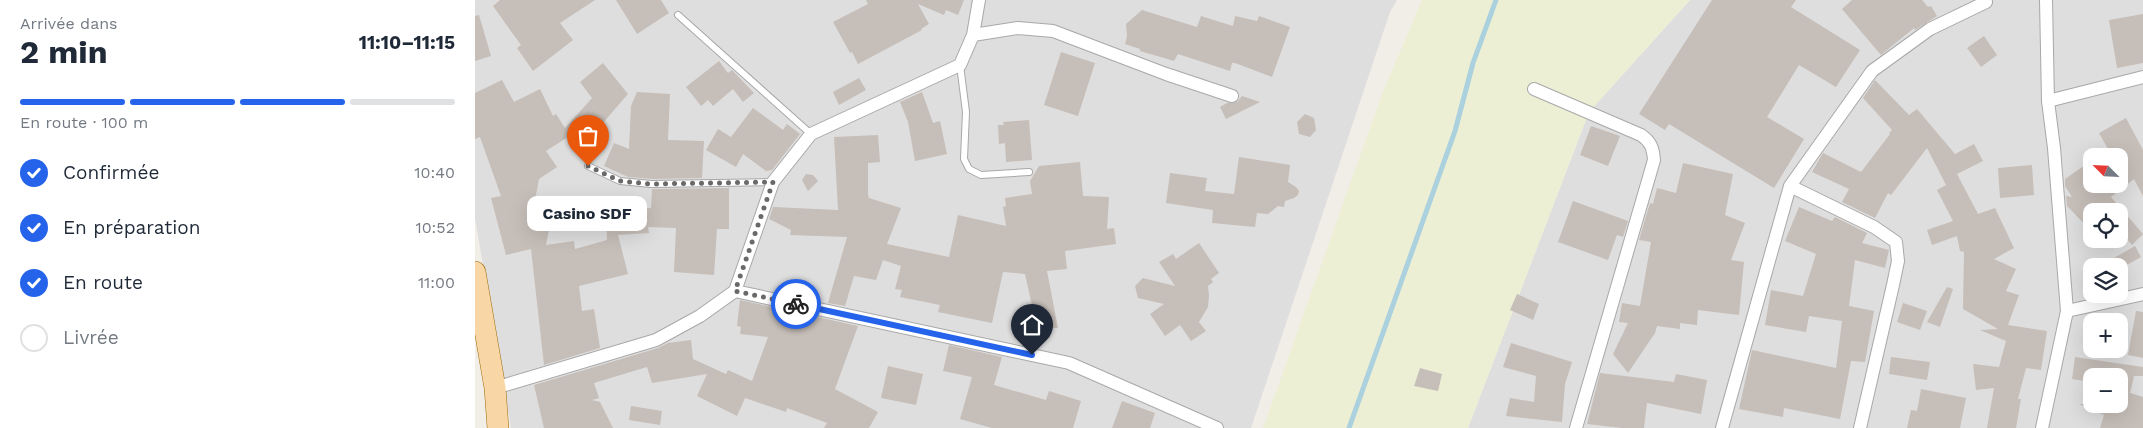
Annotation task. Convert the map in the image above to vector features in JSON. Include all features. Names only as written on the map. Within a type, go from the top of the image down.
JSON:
[{"type":"main road","points":[[475,272],[495,388],[498,428]]},
{"type":"street","points":[[495,388],[656,340],[700,316],[735,291],[773,182],[811,134],[960,65],[973,35],[979,0]]},
{"type":"street","points":[[2042,428],[2067,311],[2054,148],[2048,101],[2046,0]]},
{"type":"street","points":[[1722,428],[1790,186],[1872,71],[1930,29],[1986,2]]},
{"type":"street","points":[[973,35],[1018,28],[1053,31],[1166,74],[1232,96]]},
{"type":"street","points":[[2048,101],[2143,77]]},
{"type":"street","points":[[1535,88],[1641,135],[1648,140],[1653,149],[1654,160],[1576,428]]},
{"type":"street","points":[[1790,186],[1874,226],[1896,242],[1898,260],[1895,277],[1860,428]]},
{"type":"street","points":[[735,291],[1069,363],[1217,428]]},
{"type":"street","points":[[2067,311],[2143,294]]},
{"type":"lane","points":[[678,15],[811,134]]},
{"type":"lane","points":[[960,65],[966,112],[964,159],[969,169],[981,175],[1029,172]]},
{"type":"lane","points":[[588,166],[620,181],[651,184],[773,182]]},
{"type":"shaded area","points":[[475,0],[1397,0],[1390,12],[1251,428],[511,428],[475,218]]},
{"type":"shaded area","points":[[1690,0],[2143,0],[2143,428],[1468,428],[1589,112]]},
{"type":"green space","points":[[1422,0],[1690,0],[1589,112],[1468,428],[1263,428],[1382,94]]},
{"type":"building","points":[[500,0],[595,0],[560,23],[573,40],[533,71],[517,48],[521,45],[493,6]]},
{"type":"building","points":[[616,0],[661,0],[669,13],[637,34]]},
{"type":"building","points":[[866,0],[964,0],[958,15],[946,10],[944,15],[918,4],[929,24],[922,30],[858,64],[833,22],[868,4]]},
{"type":"building","points":[[1712,0],[1796,0],[1791,7],[1860,50],[1836,87],[1799,65],[1767,117],[1804,139],[1774,188],[1669,124],[1665,130],[1639,114]]},
{"type":"building","points":[[1852,0],[1922,0],[1928,7],[1931,6],[1937,16],[1915,30],[1914,28],[1881,55],[1842,9]]},
{"type":"building","points":[[1142,10],[1197,27],[1201,16],[1233,26],[1235,16],[1257,21],[1259,16],[1290,27],[1272,77],[1235,63],[1232,63],[1230,71],[1178,54],[1174,61],[1140,51],[1140,49],[1125,44],[1127,36],[1126,24]]},
{"type":"building","points":[[2143,14],[2143,63],[2117,68],[2109,20]]},
{"type":"building","points":[[479,15],[491,56],[475,61],[475,16]]},
{"type":"building","points":[[1984,36],[1997,55],[1981,67],[1967,48]]},
{"type":"building","points":[[1061,52],[1095,63],[1078,116],[1044,105]]},
{"type":"building","points":[[719,61],[728,73],[732,70],[754,93],[743,102],[733,89],[713,106],[708,100],[701,106],[686,87]]},
{"type":"building","points":[[603,63],[628,94],[595,132],[587,125],[546,151],[557,167],[539,179],[533,210],[552,214],[546,245],[574,241],[575,249],[607,240],[606,211],[651,208],[652,189],[729,188],[729,229],[717,229],[714,275],[674,272],[676,228],[648,227],[649,233],[618,235],[628,274],[579,286],[582,311],[594,309],[600,348],[544,365],[531,249],[506,255],[491,198],[501,196],[480,137],[475,139],[475,93],[502,80],[514,102],[540,89],[553,116],[556,114],[565,128],[592,98],[580,82]]},
{"type":"building","points":[[859,78],[866,90],[839,105],[833,92]]},
{"type":"building","points":[[1875,80],[1909,115],[1917,109],[1955,154],[1974,144],[1983,161],[1957,174],[1978,214],[1995,208],[2014,248],[1994,259],[2016,269],[2006,291],[2019,295],[2008,325],[2047,331],[2041,370],[2026,368],[2018,399],[2021,399],[2016,428],[1987,428],[1994,388],[1976,390],[1973,364],[1999,367],[2006,341],[1980,330],[1998,329],[1963,309],[1964,252],[1960,251],[1957,236],[1932,245],[1927,230],[1953,221],[1937,190],[1946,185],[1927,148],[1891,195],[1888,193],[1875,218],[1842,202],[1849,189],[1812,172],[1823,153],[1861,172],[1890,134],[1892,130],[1863,98]]},
{"type":"building","points":[[637,92],[670,94],[668,140],[704,141],[702,178],[653,179],[628,177],[604,166],[614,143],[629,149],[631,106]]},
{"type":"building","points":[[922,92],[933,123],[940,121],[947,154],[915,161],[908,122],[900,102]]},
{"type":"building","points":[[1242,96],[1260,102],[1226,119],[1220,107],[1227,103],[1237,102]]},
{"type":"building","points":[[753,108],[783,130],[787,124],[800,134],[772,170],[766,171],[743,154],[736,167],[706,150],[718,129],[731,137]]},
{"type":"building","points":[[1305,114],[1314,118],[1316,130],[1310,137],[1299,134],[1297,122]]},
{"type":"building","points":[[2126,118],[2143,150],[2143,196],[2134,179],[2128,184],[2128,148],[2107,148],[2099,133]]},
{"type":"building","points":[[1029,120],[1032,160],[1006,162],[1005,143],[999,144],[998,125],[1004,125],[1003,122]]},
{"type":"building","points":[[1591,126],[1620,136],[1608,166],[1580,155]]},
{"type":"building","points":[[878,135],[880,162],[868,163],[868,195],[869,198],[901,208],[887,244],[949,257],[958,215],[1006,226],[1003,207],[1006,206],[1005,198],[1032,194],[1030,181],[1039,166],[1080,162],[1083,196],[1109,197],[1107,229],[1114,228],[1116,244],[1065,251],[1067,269],[1047,271],[1058,328],[1037,328],[1025,274],[1003,272],[992,323],[938,312],[940,305],[900,297],[902,290],[895,289],[901,266],[883,260],[876,280],[854,276],[845,306],[828,303],[847,237],[790,235],[791,230],[769,219],[773,207],[838,210],[834,137]]},
{"type":"building","points":[[1239,157],[1290,165],[1288,182],[1296,187],[1299,191],[1298,195],[1285,201],[1284,207],[1278,206],[1268,214],[1257,213],[1255,227],[1212,223],[1213,210],[1166,203],[1170,173],[1207,178],[1205,191],[1234,194]]},
{"type":"building","points":[[1683,163],[1733,174],[1725,215],[1745,223],[1731,260],[1744,262],[1739,315],[1698,310],[1697,325],[1680,323],[1680,329],[1657,326],[1655,333],[1628,373],[1613,354],[1628,323],[1619,322],[1622,303],[1640,306],[1651,242],[1639,240],[1650,203],[1653,204],[1657,188],[1676,193]]},
{"type":"building","points":[[2032,165],[2034,195],[2000,198],[1998,168]]},
{"type":"building","points":[[2083,167],[2083,193],[2116,193],[2111,197],[2116,203],[2083,203],[2083,223],[2067,206],[2066,196],[2072,197],[2065,186],[2065,179]]},
{"type":"building","points":[[806,174],[813,175],[818,181],[808,191],[802,180]]},
{"type":"building","points":[[1573,201],[1628,221],[1623,237],[1617,235],[1608,260],[1558,242]]},
{"type":"building","points":[[1799,207],[1832,221],[1835,217],[1867,233],[1862,243],[1889,250],[1885,268],[1855,260],[1849,306],[1874,311],[1865,362],[1851,361],[1840,419],[1784,408],[1783,417],[1739,409],[1752,350],[1836,368],[1842,321],[1809,316],[1806,332],[1765,325],[1771,290],[1803,296],[1816,254],[1785,241]]},
{"type":"building","points":[[2128,217],[2143,234],[2132,245],[2128,240]]},
{"type":"building","points":[[1199,243],[1219,273],[1211,279],[1213,282],[1208,286],[1208,307],[1199,322],[1206,331],[1191,341],[1180,325],[1165,336],[1150,314],[1164,304],[1138,298],[1135,286],[1143,278],[1175,286],[1159,262],[1173,254],[1176,259]]},
{"type":"building","points":[[2135,246],[2141,257],[2128,264],[2128,258],[2114,258]]},
{"type":"building","points":[[1947,287],[1953,289],[1940,327],[1927,322]]},
{"type":"building","points":[[1517,294],[1539,304],[1533,320],[1510,310]]},
{"type":"building","points":[[740,300],[858,326],[835,389],[878,412],[869,428],[824,428],[827,423],[787,408],[786,412],[745,398],[737,416],[697,396],[707,374],[652,383],[647,367],[594,383],[599,398],[592,400],[600,402],[613,428],[544,428],[534,385],[658,348],[668,343],[691,340],[693,359],[726,374],[728,370],[752,381],[768,337],[740,334],[741,327],[737,326]]},
{"type":"building","points":[[1903,303],[1927,311],[1920,330],[1897,322]]},
{"type":"building","points":[[2136,311],[2143,312],[2143,358],[2128,355]]},
{"type":"building","points":[[1511,343],[1572,362],[1565,384],[1562,422],[1506,416],[1510,398],[1534,402],[1536,376],[1503,367]]},
{"type":"building","points":[[949,345],[1002,357],[994,385],[1046,400],[1049,391],[1081,401],[1073,428],[992,428],[960,419],[972,377],[943,371]]},
{"type":"building","points":[[1891,357],[1930,362],[1927,380],[1889,374]]},
{"type":"building","points":[[2075,357],[2143,367],[2143,376],[2134,376],[2130,393],[2143,397],[2143,428],[2100,428],[2104,415],[2099,413],[2128,413],[2128,368],[2083,368],[2083,381],[2072,379]]},
{"type":"building","points":[[888,366],[923,374],[916,405],[881,398]]},
{"type":"building","points":[[1420,368],[1442,374],[1438,391],[1414,386]]},
{"type":"building","points":[[1600,373],[1674,382],[1676,374],[1707,380],[1701,414],[1647,403],[1644,428],[1622,428],[1587,424]]},
{"type":"building","points":[[1921,389],[1966,398],[1960,428],[1907,428],[1911,410],[1917,411]]},
{"type":"building","points":[[1122,401],[1155,413],[1150,428],[1112,428]]},
{"type":"building","points":[[631,406],[662,411],[660,425],[629,420]]},
{"type":"waterway","points":[[1349,428],[1455,131],[1473,63],[1496,0]]},
{"type":"way so far","points":[[588,166],[620,181],[651,184],[773,182],[735,291],[796,304]]},
{"type":"place","name":"Casino SDF","points":[[588,166]]},
{"type":"route","points":[[796,304],[1032,355]]}]
